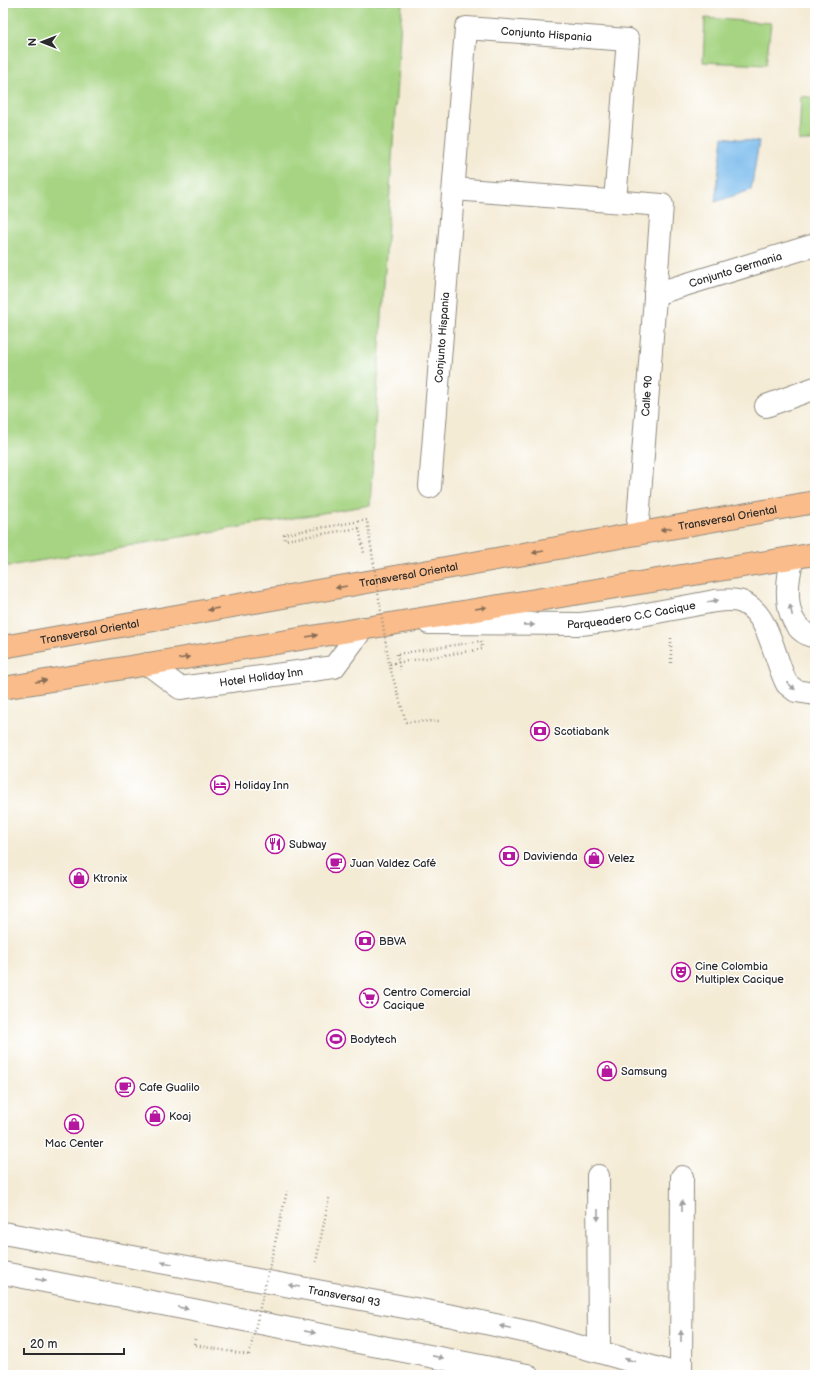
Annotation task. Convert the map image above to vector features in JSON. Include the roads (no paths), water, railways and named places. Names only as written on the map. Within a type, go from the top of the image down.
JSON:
[{"type":"main road","name":"Transversal Oriental","points":[[3,647],[815,502]]},
{"type":"main road","points":[[8,688],[392,623],[815,554]]},
{"type":"street","name":"Conjunto Hispania","points":[[430,487],[466,28],[628,40],[615,201]]},
{"type":"street","points":[[454,189],[615,201]]},
{"type":"street","name":"Calle 90","points":[[615,201],[662,205],[637,534]]},
{"type":"street","name":"Conjunto Germania","points":[[655,294],[815,245]]},
{"type":"street","points":[[766,406],[815,388]]},
{"type":"street","points":[[793,558],[788,576],[790,610],[799,628],[806,635],[815,637]]},
{"type":"street","name":"Parqueadero C.C Cacique","points":[[392,623],[581,624],[620,619],[715,601],[729,600],[742,602],[752,608],[761,618],[787,684],[796,692],[815,694]]},
{"type":"street","name":"Hotel Holiday Inn","points":[[148,664],[180,688],[334,667],[363,628]]},
{"type":"street","points":[[598,1176],[599,1351]]},
{"type":"street","points":[[681,1375],[682,1177]]},
{"type":"street","name":"Transversal 93","points":[[3,1233],[453,1316],[532,1333],[681,1375]]},
{"type":"street","points":[[3,1273],[527,1375]]},
{"type":"water","points":[[723,137],[759,142],[751,190],[715,202]]},
{"type":"place","name":"Scotiabank","points":[[540,731]]},
{"type":"place","name":"Holiday Inn","points":[[220,785]]},
{"type":"place","name":"Subway","points":[[275,844]]},
{"type":"place","name":"Davivienda","points":[[509,856]]},
{"type":"place","name":"Velez","points":[[594,858]]},
{"type":"place","name":"Juan Valdez Café","points":[[336,863]]},
{"type":"place","name":"Ktronix","points":[[79,878]]},
{"type":"place","name":"BBVA","points":[[365,941]]},
{"type":"place","name":"Cine Colombia Multiplex Cacique","points":[[681,972]]},
{"type":"place","name":"Centro Comercial Cacique","points":[[369,998]]},
{"type":"place","name":"Bodytech","points":[[336,1039]]},
{"type":"place","name":"Samsung","points":[[607,1071]]},
{"type":"place","name":"Cafe Gualilo","points":[[125,1087]]},
{"type":"place","name":"Koaj","points":[[155,1116]]},
{"type":"place","name":"Mac Center","points":[[74,1124]]}]
